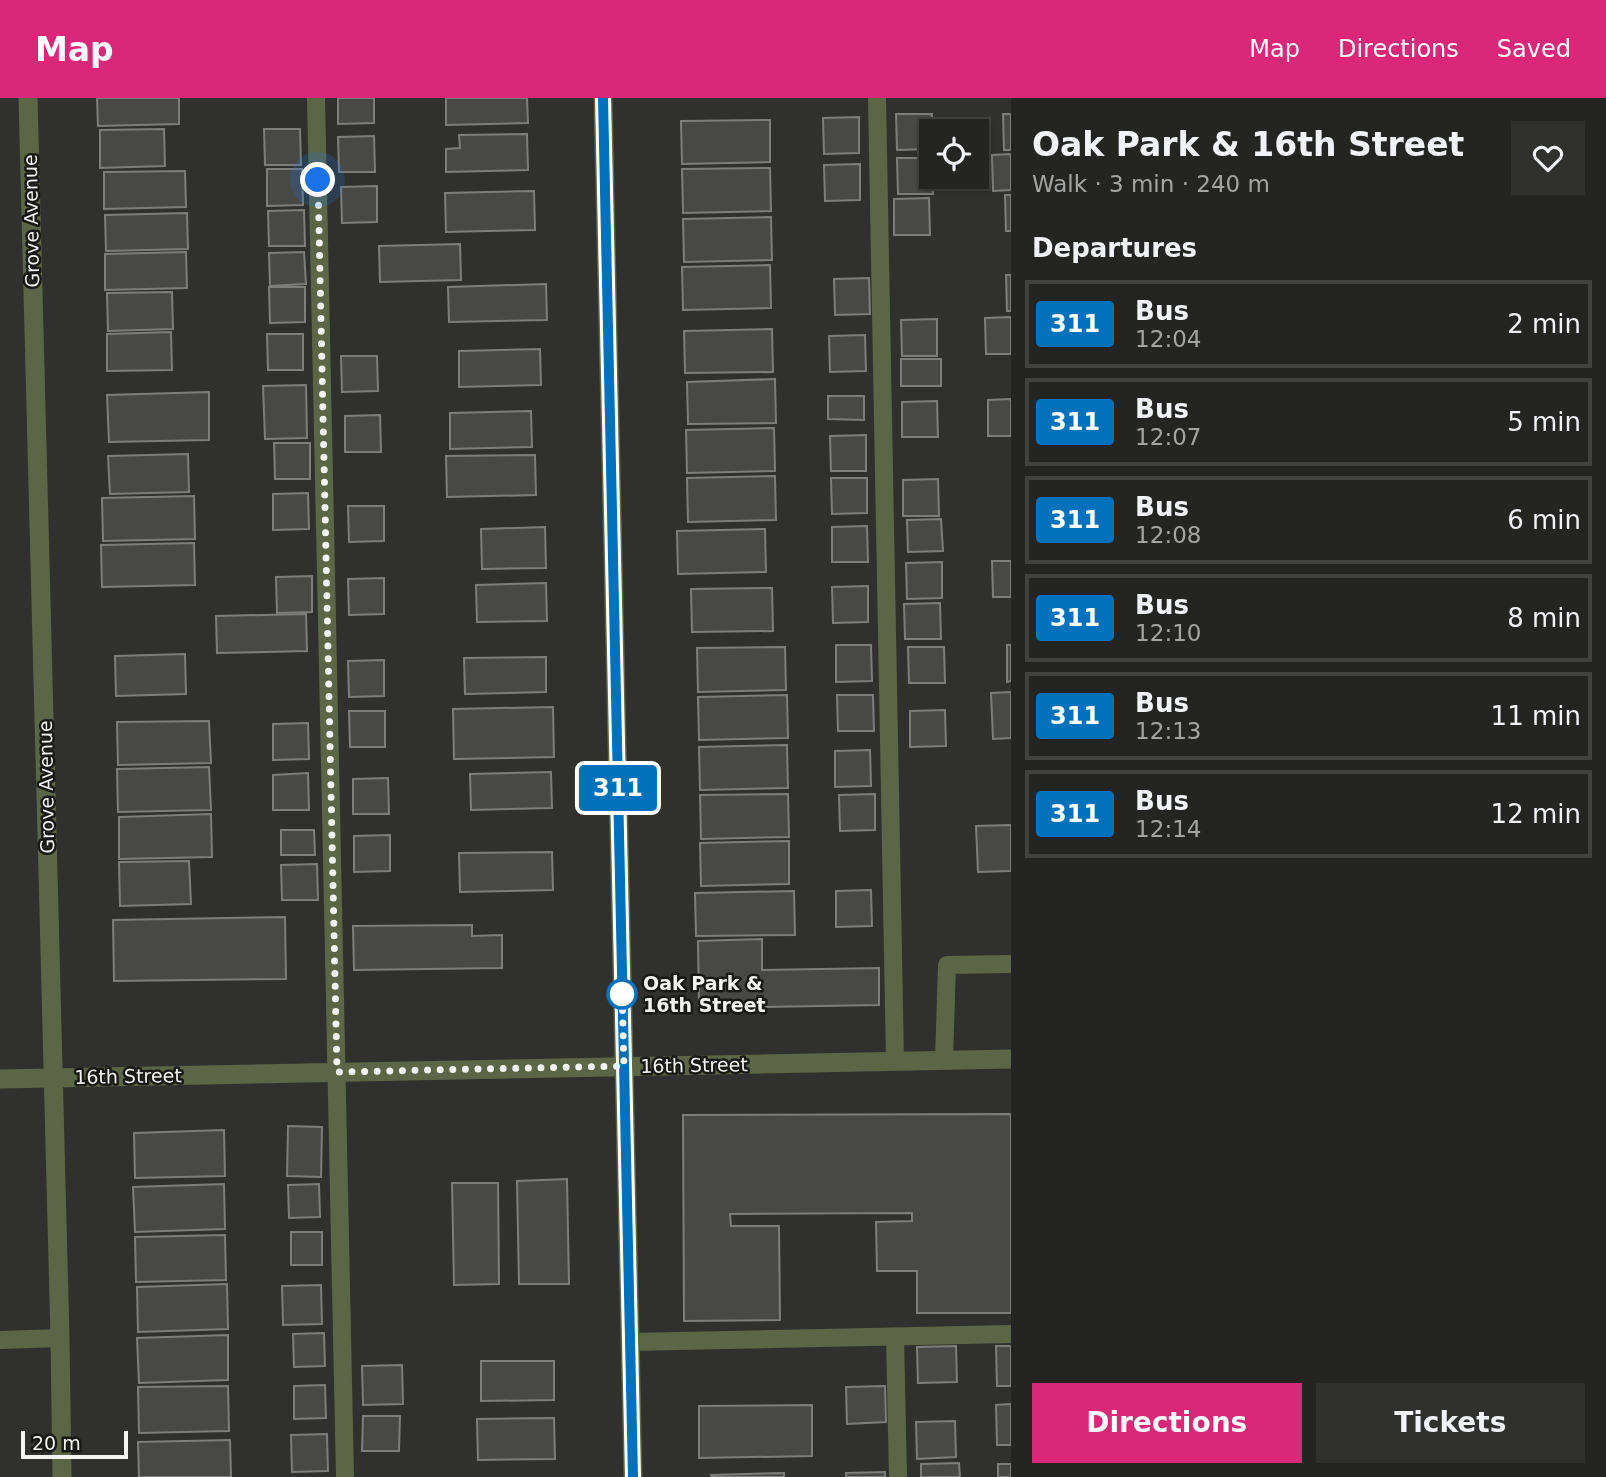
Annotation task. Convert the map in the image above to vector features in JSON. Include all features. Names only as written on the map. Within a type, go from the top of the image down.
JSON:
[{"type":"street","name":"Grove Avenue","points":[[28,98],[62,1477]]},
{"type":"street","points":[[603,98],[633,1477]]},
{"type":"street","name":"16th Street","points":[[0,1079],[1011,1059]]},
{"type":"lane","points":[[316,98],[345,1477]]},
{"type":"lane","points":[[877,98],[895,1061]]},
{"type":"lane","points":[[944,1060],[947,965],[1011,964]]},
{"type":"lane","points":[[630,1342],[1011,1334]]},
{"type":"lane","points":[[895,1336],[898,1477]]},
{"type":"lane","points":[[0,1340],[60,1338]]},
{"type":"building","points":[[97,98],[179,98],[179,124],[98,126]]},
{"type":"building","points":[[338,98],[374,98],[374,123],[338,124]]},
{"type":"building","points":[[446,98],[527,98],[528,123],[446,125]]},
{"type":"building","points":[[896,114],[932,114],[932,119],[919,119],[919,149],[897,150]]},
{"type":"building","points":[[1003,114],[1011,114],[1011,150],[1004,150]]},
{"type":"building","points":[[859,117],[859,153],[824,154],[823,118]]},
{"type":"building","points":[[770,120],[770,162],[682,164],[681,121]]},
{"type":"building","points":[[164,129],[165,166],[100,168],[100,130]]},
{"type":"building","points":[[264,129],[300,129],[301,165],[265,165]]},
{"type":"building","points":[[527,134],[528,170],[446,172],[446,149],[460,148],[459,135]]},
{"type":"building","points":[[374,136],[375,172],[339,172],[338,137]]},
{"type":"building","points":[[1011,154],[1011,190],[993,191],[992,155]]},
{"type":"building","points":[[897,158],[919,158],[919,189],[933,189],[933,194],[898,194]]},
{"type":"building","points":[[860,164],[860,200],[825,201],[824,165]]},
{"type":"building","points":[[770,168],[771,211],[683,213],[682,169]]},
{"type":"building","points":[[267,169],[302,169],[303,205],[267,206]]},
{"type":"building","points":[[185,171],[186,207],[104,209],[104,172]]},
{"type":"building","points":[[377,186],[377,222],[342,223],[341,187]]},
{"type":"building","points":[[534,191],[535,230],[446,232],[445,193]]},
{"type":"building","points":[[1005,195],[1011,195],[1011,231],[1006,231]]},
{"type":"building","points":[[929,198],[930,235],[894,235],[894,199]]},
{"type":"building","points":[[304,210],[305,246],[269,246],[268,211]]},
{"type":"building","points":[[187,213],[188,249],[106,251],[105,215]]},
{"type":"building","points":[[771,217],[772,260],[684,262],[683,219]]},
{"type":"building","points":[[460,244],[461,280],[380,282],[379,246]]},
{"type":"building","points":[[186,252],[187,288],[105,290],[105,254]]},
{"type":"building","points":[[304,252],[306,284],[270,286],[269,253]]},
{"type":"building","points":[[770,265],[771,308],[683,310],[682,267]]},
{"type":"building","points":[[1006,275],[1011,275],[1011,311],[1007,311]]},
{"type":"building","points":[[869,278],[870,314],[835,315],[834,279]]},
{"type":"building","points":[[546,284],[547,320],[449,322],[448,287]]},
{"type":"building","points":[[269,287],[305,287],[305,322],[270,323]]},
{"type":"building","points":[[172,292],[173,329],[108,331],[107,293]]},
{"type":"building","points":[[1011,317],[1011,354],[986,354],[985,318]]},
{"type":"building","points":[[937,319],[937,356],[902,356],[901,320]]},
{"type":"building","points":[[772,329],[773,372],[685,373],[684,331]]},
{"type":"building","points":[[171,332],[172,370],[107,371],[107,334]]},
{"type":"building","points":[[267,334],[303,334],[303,370],[268,370]]},
{"type":"building","points":[[865,335],[866,371],[830,372],[829,336]]},
{"type":"building","points":[[540,349],[541,385],[459,387],[459,351]]},
{"type":"building","points":[[341,356],[377,356],[378,391],[342,392]]},
{"type":"building","points":[[901,359],[941,359],[941,386],[901,386]]},
{"type":"building","points":[[775,379],[776,423],[688,424],[687,382]]},
{"type":"building","points":[[306,385],[307,438],[265,439],[263,386]]},
{"type":"building","points":[[209,392],[209,440],[109,442],[107,395]]},
{"type":"building","points":[[828,396],[864,396],[864,420],[828,419]]},
{"type":"building","points":[[1011,399],[1011,436],[988,436],[988,400]]},
{"type":"building","points":[[937,401],[938,437],[902,437],[902,402]]},
{"type":"building","points":[[531,411],[532,447],[450,449],[450,413]]},
{"type":"building","points":[[380,415],[381,452],[345,452],[345,416]]},
{"type":"building","points":[[774,428],[775,471],[687,473],[686,430]]},
{"type":"building","points":[[866,435],[866,471],[831,471],[830,436]]},
{"type":"building","points":[[274,443],[310,443],[310,479],[275,479]]},
{"type":"building","points":[[188,454],[189,492],[110,494],[108,456]]},
{"type":"building","points":[[535,455],[536,495],[447,497],[446,456]]},
{"type":"building","points":[[775,476],[776,520],[688,522],[687,478]]},
{"type":"building","points":[[831,478],[867,478],[867,513],[832,514]]},
{"type":"building","points":[[938,479],[939,516],[903,516],[903,480]]},
{"type":"building","points":[[308,493],[309,529],[273,530],[273,494]]},
{"type":"building","points":[[194,496],[195,539],[103,541],[102,498]]},
{"type":"building","points":[[348,506],[384,506],[384,541],[349,542]]},
{"type":"building","points":[[941,519],[943,551],[908,552],[907,520]]},
{"type":"building","points":[[867,526],[868,562],[832,562],[832,527]]},
{"type":"building","points":[[545,527],[546,568],[482,569],[481,529]]},
{"type":"building","points":[[765,529],[766,572],[678,574],[677,531]]},
{"type":"building","points":[[194,543],[195,585],[102,587],[101,545]]},
{"type":"building","points":[[992,561],[1011,561],[1011,597],[993,597]]},
{"type":"building","points":[[942,562],[942,598],[907,599],[906,563]]},
{"type":"building","points":[[312,576],[312,612],[277,613],[276,577]]},
{"type":"building","points":[[384,578],[384,614],[349,615],[348,579]]},
{"type":"building","points":[[546,583],[547,621],[477,622],[476,585]]},
{"type":"building","points":[[868,586],[868,622],[833,623],[832,587]]},
{"type":"building","points":[[772,588],[773,631],[692,632],[691,589]]},
{"type":"building","points":[[940,603],[941,639],[905,639],[904,604]]},
{"type":"building","points":[[306,614],[307,651],[217,653],[216,616]]},
{"type":"building","points":[[836,645],[871,645],[872,681],[836,682]]},
{"type":"building","points":[[1007,645],[1011,645],[1011,681],[1007,682]]},
{"type":"building","points":[[785,647],[786,690],[698,692],[697,648]]},
{"type":"building","points":[[908,647],[944,647],[945,683],[909,683]]},
{"type":"building","points":[[185,654],[186,694],[116,696],[115,656]]},
{"type":"building","points":[[546,657],[546,692],[465,694],[464,658]]},
{"type":"building","points":[[384,660],[384,696],[349,697],[348,661]]},
{"type":"building","points":[[1011,692],[1011,738],[993,739],[991,693]]},
{"type":"building","points":[[787,695],[788,738],[699,740],[698,697]]},
{"type":"building","points":[[837,695],[873,695],[874,731],[838,731]]},
{"type":"building","points":[[553,707],[554,757],[454,759],[453,709]]},
{"type":"building","points":[[945,710],[946,746],[910,747],[910,711]]},
{"type":"building","points":[[349,711],[385,711],[385,747],[350,747]]},
{"type":"building","points":[[209,721],[211,763],[118,765],[117,722]]},
{"type":"building","points":[[308,723],[309,759],[273,760],[273,724]]},
{"type":"building","points":[[787,745],[788,788],[700,790],[699,747]]},
{"type":"building","points":[[870,750],[871,786],[835,787],[835,751]]},
{"type":"building","points":[[209,767],[211,810],[118,812],[117,769]]},
{"type":"building","points":[[551,772],[552,808],[471,810],[470,774]]},
{"type":"building","points":[[308,773],[309,810],[273,810],[273,775]]},
{"type":"building","points":[[388,778],[389,814],[353,814],[353,779]]},
{"type":"building","points":[[788,794],[789,837],[701,839],[700,795]]},
{"type":"building","points":[[875,794],[875,830],[840,831],[839,795]]},
{"type":"building","points":[[211,814],[212,857],[119,859],[119,817]]},
{"type":"building","points":[[1011,825],[1011,871],[978,872],[976,826]]},
{"type":"building","points":[[281,830],[314,830],[315,855],[281,855]]},
{"type":"building","points":[[390,835],[390,871],[354,872],[354,836]]},
{"type":"building","points":[[789,841],[789,884],[701,886],[700,843]]},
{"type":"building","points":[[552,852],[553,890],[460,892],[459,853]]},
{"type":"building","points":[[189,861],[191,904],[120,906],[119,862]]},
{"type":"building","points":[[317,864],[318,900],[282,900],[281,865]]},
{"type":"building","points":[[871,890],[872,926],[836,927],[836,891]]},
{"type":"building","points":[[794,891],[795,935],[696,936],[695,893]]},
{"type":"building","points":[[285,917],[286,979],[114,981],[113,920]]},
{"type":"building","points":[[472,925],[472,936],[502,935],[502,968],[354,970],[353,926]]},
{"type":"building","points":[[762,939],[762,970],[879,968],[879,1005],[699,1008],[698,941]]},
{"type":"building","points":[[1011,1114],[1011,1313],[917,1313],[917,1271],[877,1271],[876,1222],[912,1221],[912,1213],[730,1214],[731,1226],[779,1226],[780,1320],[684,1321],[683,1115]]},
{"type":"building","points":[[288,1126],[322,1127],[321,1177],[287,1176]]},
{"type":"building","points":[[224,1130],[225,1176],[135,1178],[134,1133]]},
{"type":"building","points":[[567,1179],[569,1284],[519,1284],[517,1181]]},
{"type":"building","points":[[452,1183],[498,1183],[499,1284],[454,1285]]},
{"type":"building","points":[[224,1184],[225,1229],[135,1232],[133,1187]]},
{"type":"building","points":[[319,1184],[320,1217],[289,1218],[288,1185]]},
{"type":"building","points":[[291,1232],[322,1232],[322,1265],[291,1265]]},
{"type":"building","points":[[225,1235],[226,1280],[136,1282],[135,1237]]},
{"type":"building","points":[[227,1284],[228,1329],[138,1332],[137,1287]]},
{"type":"building","points":[[321,1285],[322,1324],[283,1325],[282,1286]]},
{"type":"building","points":[[324,1333],[325,1366],[294,1367],[293,1334]]},
{"type":"building","points":[[228,1335],[228,1380],[139,1383],[137,1338]]},
{"type":"building","points":[[956,1346],[957,1382],[918,1383],[917,1347]]},
{"type":"building","points":[[996,1346],[1011,1346],[1011,1386],[997,1386]]},
{"type":"building","points":[[481,1361],[554,1361],[554,1400],[481,1401]]},
{"type":"building","points":[[402,1365],[403,1404],[363,1405],[362,1366]]},
{"type":"building","points":[[325,1385],[326,1418],[294,1419],[294,1386]]},
{"type":"building","points":[[228,1386],[229,1431],[139,1433],[138,1387]]},
{"type":"building","points":[[885,1386],[886,1422],[847,1424],[846,1387]]},
{"type":"building","points":[[1011,1404],[1011,1445],[997,1445],[996,1405]]},
{"type":"building","points":[[812,1405],[812,1456],[699,1458],[699,1406]]},
{"type":"building","points":[[363,1416],[400,1416],[399,1451],[362,1451]]},
{"type":"building","points":[[554,1418],[555,1459],[478,1460],[477,1419]]},
{"type":"building","points":[[955,1421],[956,1457],[917,1459],[916,1422]]},
{"type":"building","points":[[327,1434],[328,1471],[292,1472],[291,1435]]},
{"type":"building","points":[[230,1440],[231,1477],[139,1477],[138,1442]]},
{"type":"building","points":[[959,1463],[960,1477],[921,1477],[921,1464]]},
{"type":"building","points":[[998,1464],[1011,1464],[1011,1477],[998,1477]]},
{"type":"building","points":[[885,1472],[885,1477],[846,1477],[846,1473]]},
{"type":"building","points":[[784,1473],[784,1477],[711,1475]]},
{"type":"bus line","name":"311","points":[[603,98],[633,1477]]},
{"type":"place","name":"Oak Park & 16th Street","points":[[622,994]]},
{"type":"route","points":[[318,180],[337,1072],[624,1066],[622,991],[622,994]]}]
